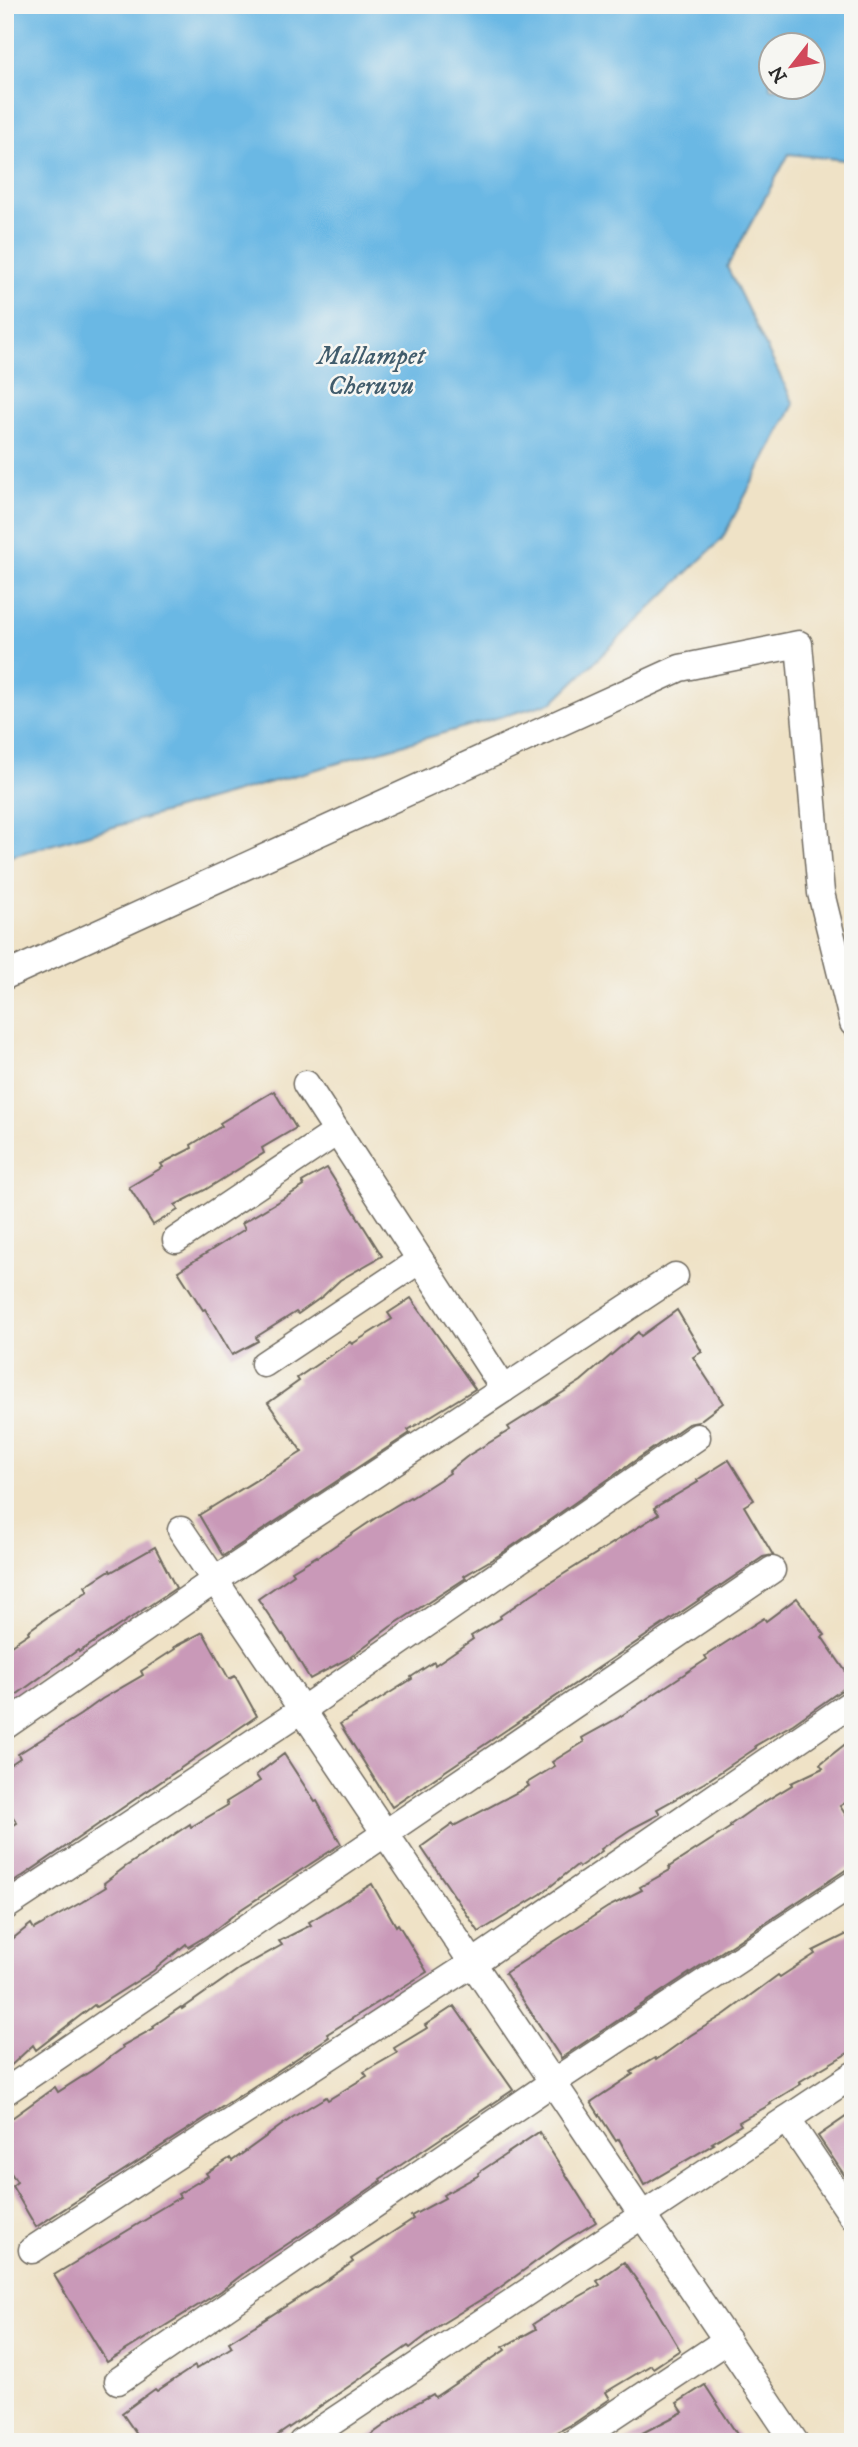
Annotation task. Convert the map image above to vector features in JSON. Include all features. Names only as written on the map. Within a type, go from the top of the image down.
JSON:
[{"type":"street","points":[[5,976],[680,668],[799,645],[821,893],[853,1023]]},
{"type":"street","points":[[306,1084],[504,1389]]},
{"type":"street","points":[[176,1240],[337,1132]]},
{"type":"street","points":[[264,1364],[420,1259]]},
{"type":"street","points":[[5,1726],[215,1580],[675,1276]]},
{"type":"street","points":[[5,1907],[302,1710],[697,1437]]},
{"type":"street","points":[[181,1530],[795,2442]]},
{"type":"street","points":[[5,2092],[772,1570]]},
{"type":"street","points":[[32,2250],[472,1963],[853,1702]]},
{"type":"street","points":[[118,2381],[553,2082],[853,1884]]},
{"type":"street","points":[[302,2442],[853,2075]]},
{"type":"street","points":[[787,2119],[853,2217]]},
{"type":"street","points":[[574,2442],[727,2340]]},
{"type":"water","name":"Mallampet Cheruvu","points":[[5,5],[853,5],[853,161],[789,154],[727,267],[794,404],[722,539],[553,702],[5,858]]},
{"type":"building","points":[[274,1091],[296,1128],[262,1148],[264,1153],[205,1190],[175,1205],[178,1210],[153,1225],[129,1187],[163,1167],[161,1164],[192,1148],[191,1145],[222,1126],[220,1123]]},
{"type":"building","points":[[327,1168],[382,1256],[340,1280],[298,1314],[296,1312],[256,1337],[258,1341],[232,1355],[205,1309],[203,1310],[178,1271],[245,1229],[242,1223],[304,1186],[302,1182]]},
{"type":"building","points":[[411,1298],[475,1389],[408,1430],[410,1433],[223,1556],[199,1515],[302,1452],[268,1403],[299,1381],[297,1378],[350,1342],[352,1344],[392,1319],[388,1313]]},
{"type":"building","points":[[677,1310],[702,1352],[693,1357],[723,1403],[698,1422],[688,1424],[501,1554],[464,1576],[466,1578],[390,1627],[349,1658],[310,1679],[258,1599],[294,1574],[292,1571],[450,1473],[449,1471],[469,1455],[510,1430],[508,1427],[581,1381],[638,1332],[641,1336]]},
{"type":"building","points":[[729,1460],[754,1500],[744,1506],[773,1555],[763,1557],[392,1807],[340,1724],[434,1662],[435,1665],[473,1639],[471,1636],[501,1618],[500,1616],[532,1594],[659,1514],[654,1508]]},
{"type":"building","points":[[155,1547],[176,1588],[79,1652],[78,1650],[5,1703],[5,1649],[88,1591],[85,1586]]},
{"type":"building","points":[[797,1598],[825,1635],[822,1637],[853,1682],[704,1783],[657,1809],[660,1814],[631,1829],[579,1867],[577,1865],[541,1894],[479,1932],[421,1847],[453,1824],[454,1826],[529,1786],[527,1783],[555,1766],[552,1762],[584,1742],[582,1738],[618,1718],[707,1659],[705,1656],[764,1618],[766,1621]]},
{"type":"building","points":[[203,1632],[229,1679],[235,1676],[257,1716],[5,1888],[5,1831],[17,1823],[5,1805],[5,1768],[20,1758],[18,1754],[143,1675],[141,1671],[175,1649],[174,1647]]},
{"type":"building","points":[[853,1738],[853,1798],[840,1806],[853,1826],[853,1865],[561,2058],[505,1973],[608,1907],[642,1890],[640,1887],[670,1870],[669,1867],[792,1785],[791,1783],[823,1768],[820,1764]]},
{"type":"building","points":[[284,1754],[315,1802],[317,1801],[341,1844],[240,1910],[208,1935],[188,1947],[186,1944],[153,1971],[96,2007],[94,2005],[36,2050],[33,2045],[5,2071],[5,1945],[31,1924],[34,1929],[106,1887],[104,1883],[125,1867],[190,1824],[191,1827],[228,1805],[226,1802],[260,1781],[256,1775]]},
{"type":"building","points":[[372,1884],[427,1972],[327,2034],[329,2037],[36,2227],[12,2186],[17,2182],[5,2164],[5,2123],[55,2087],[58,2092],[91,2071],[123,2048],[122,2046],[154,2028],[153,2026],[181,2007],[182,2009],[239,1969],[282,1945],[279,1941],[311,1925],[309,1922]]},
{"type":"building","points":[[853,1931],[853,2050],[739,2122],[741,2125],[712,2143],[714,2144],[644,2185],[619,2139],[616,2141],[591,2102],[633,2074],[631,2072],[655,2058],[656,2060],[778,1975],[780,1977],[815,1954],[813,1951]]},
{"type":"building","points":[[454,2006],[513,2090],[380,2179],[381,2181],[221,2291],[107,2362],[54,2275],[150,2217],[180,2197],[178,2194],[208,2176],[206,2173],[230,2158],[232,2161],[293,2117],[367,2076],[364,2072],[397,2053],[394,2048],[427,2028],[425,2025]]},
{"type":"building","points":[[853,2112],[853,2188],[818,2136]]},
{"type":"building","points":[[539,2132],[596,2222],[268,2442],[142,2442],[122,2413],[155,2389],[157,2391],[195,2366],[196,2369],[232,2347],[229,2342],[324,2282],[353,2262],[351,2259],[413,2219],[411,2216],[445,2198],[443,2195],[479,2175],[478,2173]]},
{"type":"building","points":[[624,2262],[680,2350],[653,2368],[651,2365],[606,2392],[610,2399],[573,2424],[539,2442],[361,2442],[411,2406],[433,2394],[435,2397],[505,2350],[503,2347],[536,2329],[533,2324],[600,2285],[597,2281]]},
{"type":"building","points":[[705,2385],[742,2442],[625,2442],[683,2412],[677,2403]]}]
